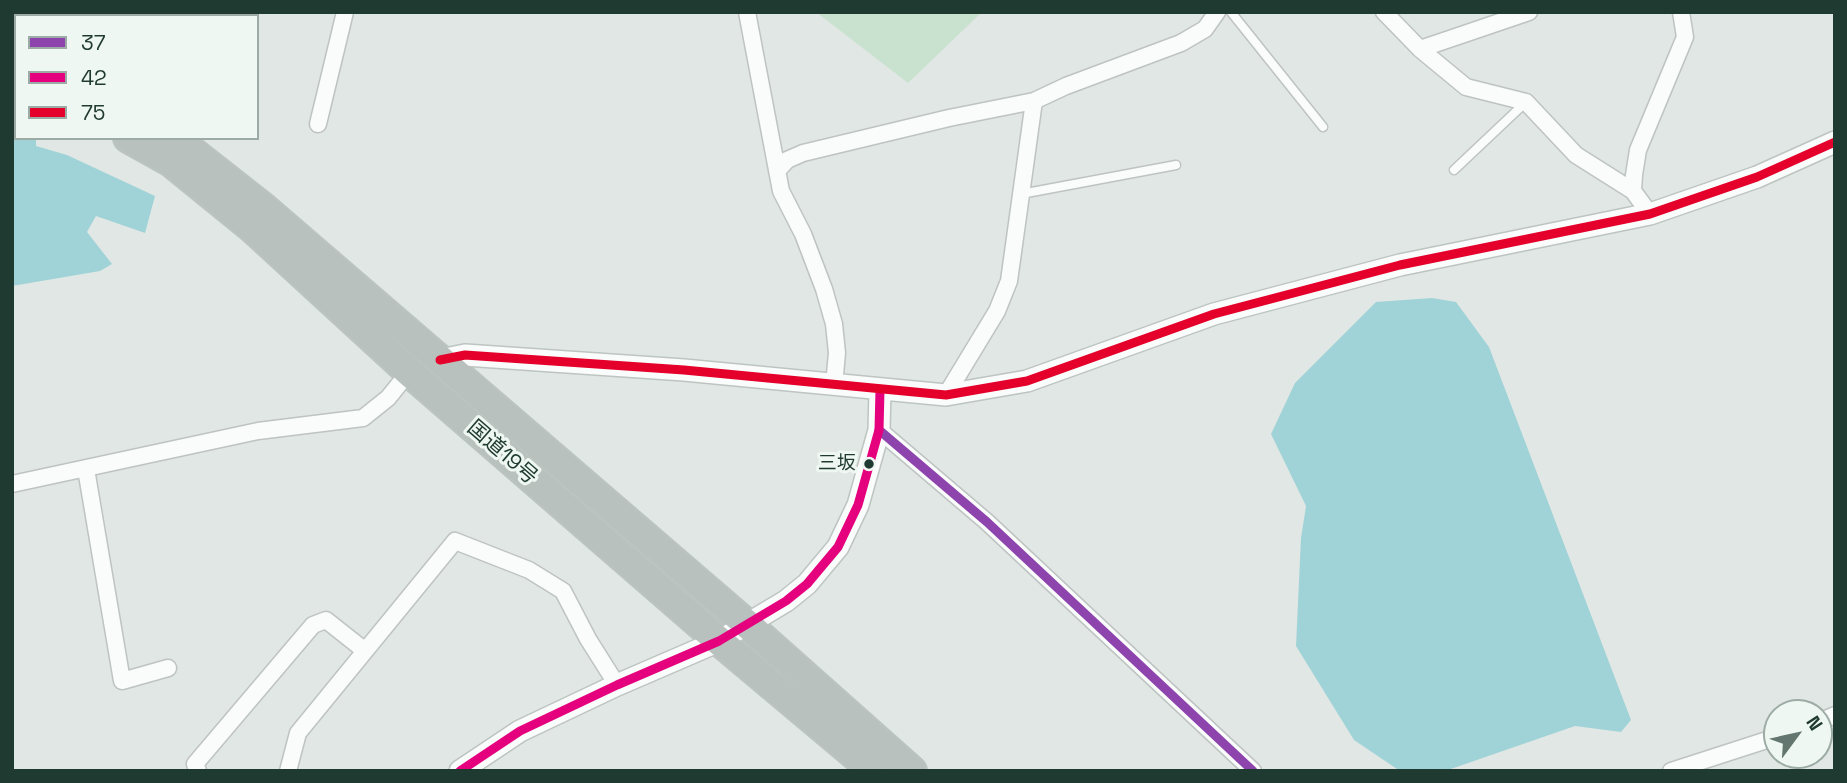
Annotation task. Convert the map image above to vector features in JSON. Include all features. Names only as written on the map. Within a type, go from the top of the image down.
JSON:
[{"type":"highway","name":"国道19号","points":[[132,140],[171,162],[241,219],[409,372],[719,641],[874,771]]},
{"type":"highway","name":"国道19号","points":[[178,140],[235,184],[440,360],[748,625],[912,771]]},
{"type":"street","points":[[318,124],[345,12]]},
{"type":"street","points":[[747,12],[781,191],[803,234],[828,300],[834,324],[837,353],[834,385]]},
{"type":"street","points":[[777,171],[787,160],[803,153],[1034,101],[1066,86],[1181,43],[1205,29],[1217,12]]},
{"type":"street","points":[[1384,12],[1420,49],[1466,87],[1526,102],[1576,155],[1633,191],[1650,214]]},
{"type":"street","points":[[1420,49],[1529,12]]},
{"type":"street","points":[[1633,191],[1638,150],[1685,37],[1681,12]]},
{"type":"street","points":[[946,395],[997,311],[1009,281],[1034,101]]},
{"type":"street","points":[[440,360],[465,355],[684,370],[946,395],[1027,381],[1214,314],[1400,265],[1650,214],[1757,177],[1835,142]]},
{"type":"street","points":[[12,484],[258,431],[363,418],[388,398],[409,372]]},
{"type":"street","points":[[460,771],[520,731],[719,641],[786,601],[807,584],[838,547],[858,505],[880,430],[880,390]]},
{"type":"street","points":[[880,430],[987,522],[1253,771]]},
{"type":"street","points":[[86,469],[122,681],[168,668]]},
{"type":"street","points":[[288,771],[298,733],[455,541],[529,570],[563,591],[588,639],[617,685]]},
{"type":"street","points":[[198,771],[195,764],[313,625],[326,620],[365,650]]},
{"type":"street","points":[[1671,771],[1763,741]]},
{"type":"lane","points":[[1231,12],[1322,127]]},
{"type":"lane","points":[[1454,170],[1526,102]]},
{"type":"lane","points":[[1021,194],[1176,165]]},
{"type":"green space","points":[[816,12],[982,12],[908,83]]},
{"type":"water","points":[[12,137],[14,140],[36,140],[36,146],[67,155],[155,196],[145,233],[96,216],[87,232],[112,264],[100,271],[12,286]]},
{"type":"water","points":[[1432,298],[1456,302],[1489,347],[1631,720],[1621,732],[1575,726],[1445,771],[1400,771],[1354,740],[1296,646],[1301,538],[1306,506],[1271,434],[1295,383],[1376,302]]},
{"type":"transit line","name":"75","points":[[440,360],[465,355],[684,370],[946,395],[1027,381],[1214,314],[1400,265],[1650,214],[1757,177],[1835,142]]},
{"type":"transit line","name":"42","points":[[460,771],[520,731],[719,641],[786,601],[807,584],[838,547],[858,505],[879,430],[880,390]]},
{"type":"transit line","name":"37","points":[[879,430],[987,522],[1253,771]]},
{"type":"place","name":"三坂","points":[[869,464]]}]
